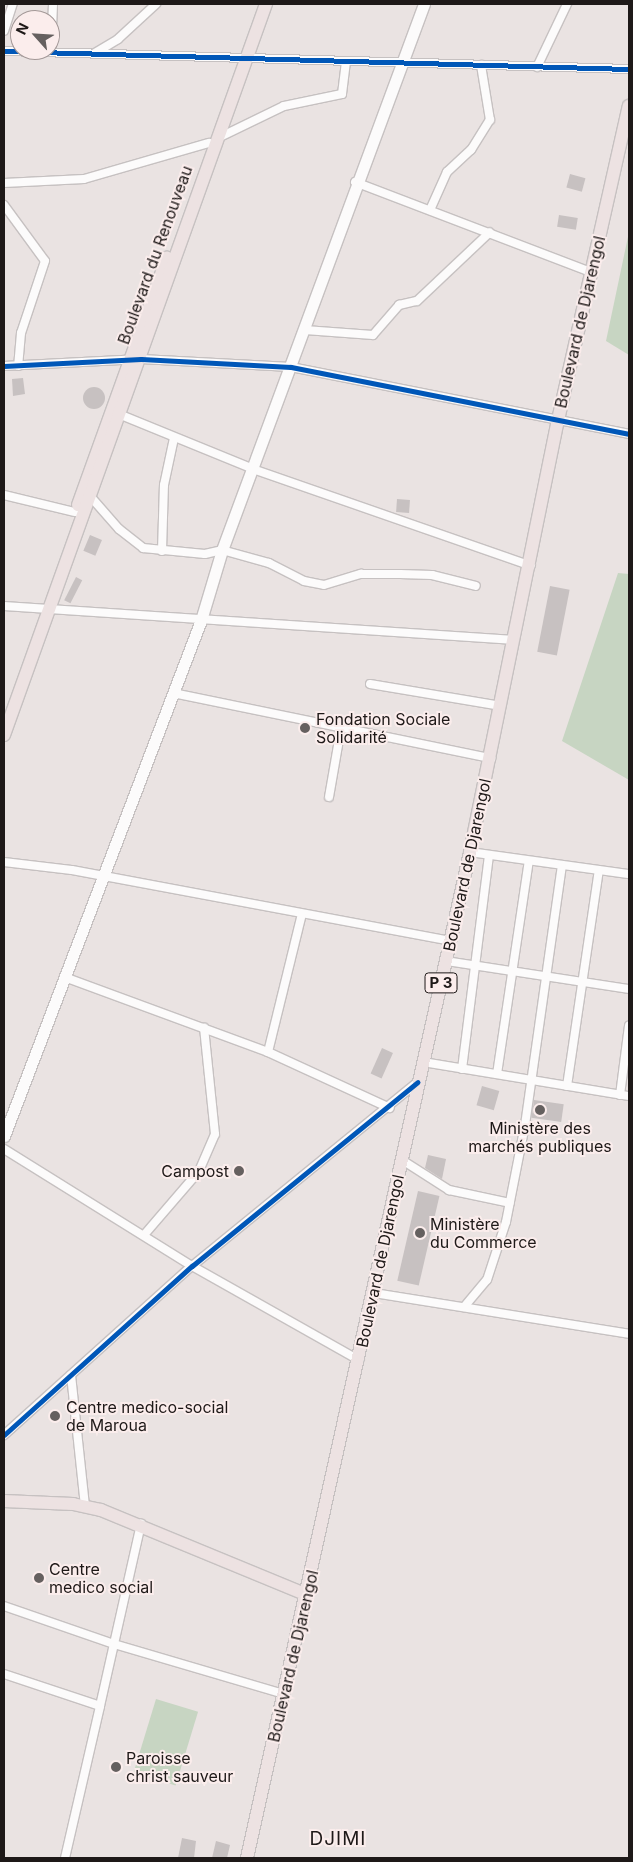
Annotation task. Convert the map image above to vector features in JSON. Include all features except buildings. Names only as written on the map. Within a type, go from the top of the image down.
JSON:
[{"type":"main road","name":"Boulevard du Renouveau","points":[[4,734],[75,512],[135,359],[214,140],[243,57],[258,4]]},
{"type":"main road","name":"Boulevard du Renouveau","points":[[243,57],[266,4]]},
{"type":"main road","points":[[4,1136],[102,876],[174,693],[201,620],[222,550],[305,330],[355,182],[424,4]]},
{"type":"main road","name":"Boulevard de Djarengol","points":[[247,1858],[307,1595],[418,1082],[491,758],[558,420],[629,106]]},
{"type":"main road","name":"Boulevard du Renouveau","points":[[4,711],[121,415],[135,359]]},
{"type":"main road","points":[[4,1501],[85,1506],[141,1524],[228,1564],[307,1595]]},
{"type":"street","points":[[4,31],[12,4]]},
{"type":"street","points":[[95,53],[118,39],[156,4]]},
{"type":"street","points":[[536,66],[567,4]]},
{"type":"street","points":[[60,52],[629,69]]},
{"type":"street","points":[[4,184],[84,179],[214,140],[284,106],[342,94],[346,61]]},
{"type":"street","points":[[430,210],[447,172],[471,150],[490,120],[481,65]]},
{"type":"street","points":[[355,182],[591,272]]},
{"type":"street","points":[[4,205],[45,261],[21,333],[18,366]]},
{"type":"street","points":[[305,330],[373,336],[399,305],[417,301],[490,232]]},
{"type":"street","points":[[4,366],[135,359],[291,367],[629,434]]},
{"type":"street","points":[[121,415],[253,469],[530,566]]},
{"type":"street","points":[[162,551],[164,485],[174,438]]},
{"type":"street","points":[[4,495],[75,512]]},
{"type":"street","points":[[90,496],[131,540],[143,548],[210,554],[222,550],[324,585],[361,574],[400,574],[432,575],[476,586]]},
{"type":"street","points":[[4,606],[201,620],[374,628],[514,640]]},
{"type":"street","points":[[370,684],[501,706]]},
{"type":"street","points":[[174,693],[491,758]]},
{"type":"street","points":[[329,797],[341,728]]},
{"type":"street","points":[[470,852],[629,874]]},
{"type":"street","points":[[462,1068],[489,856]]},
{"type":"street","points":[[497,1074],[529,861]]},
{"type":"street","points":[[4,862],[102,876],[450,941]]},
{"type":"street","points":[[464,1307],[487,1280],[510,1203],[562,866]]},
{"type":"street","points":[[567,1086],[599,870]]},
{"type":"street","points":[[268,1052],[302,914]]},
{"type":"street","points":[[446,961],[545,978],[629,988]]},
{"type":"street","points":[[64,977],[268,1052],[390,1108]]},
{"type":"street","points":[[620,1095],[629,1026]]},
{"type":"street","points":[[144,1235],[198,1171],[215,1134],[204,1028]]},
{"type":"street","points":[[423,1062],[629,1096]]},
{"type":"street","points":[[4,1436],[192,1266],[390,1108],[418,1082]]},
{"type":"street","points":[[4,1149],[192,1266],[359,1360]]},
{"type":"street","points":[[402,1160],[450,1190],[510,1203]]},
{"type":"street","points":[[374,1292],[629,1334]]},
{"type":"street","points":[[71,1375],[85,1506]]},
{"type":"street","points":[[65,1858],[141,1524]]},
{"type":"street","points":[[4,1606],[114,1644],[284,1694]]},
{"type":"street","points":[[4,1674],[100,1706]]},
{"type":"green space","points":[[629,232],[629,355],[606,341]]},
{"type":"green space","points":[[618,573],[629,574],[629,780],[562,741]]},
{"type":"green space","points":[[156,1699],[198,1712],[176,1785],[133,1773]]},
{"type":"cycle path","points":[[4,51],[629,69]]},
{"type":"cycle path","points":[[4,366],[141,359],[291,367],[629,434]]},
{"type":"cycle path","points":[[4,1435],[192,1266],[418,1082]]},
{"type":"place","name":"Fondation Sociale Solidarité","points":[[305,728]]},
{"type":"place","name":"Ministère des marchés publiques","points":[[540,1110]]},
{"type":"place","name":"Campost","points":[[239,1171]]},
{"type":"place","name":"Ministère du Commerce","points":[[420,1233]]},
{"type":"place","name":"Centre medico-social de Maroua","points":[[55,1416]]},
{"type":"place","name":"Centre medico social","points":[[39,1578]]},
{"type":"place","name":"Paroisse christ sauveur","points":[[116,1767]]},
{"type":"district","name":"DJIMI","points":[[338,1839]]}]
